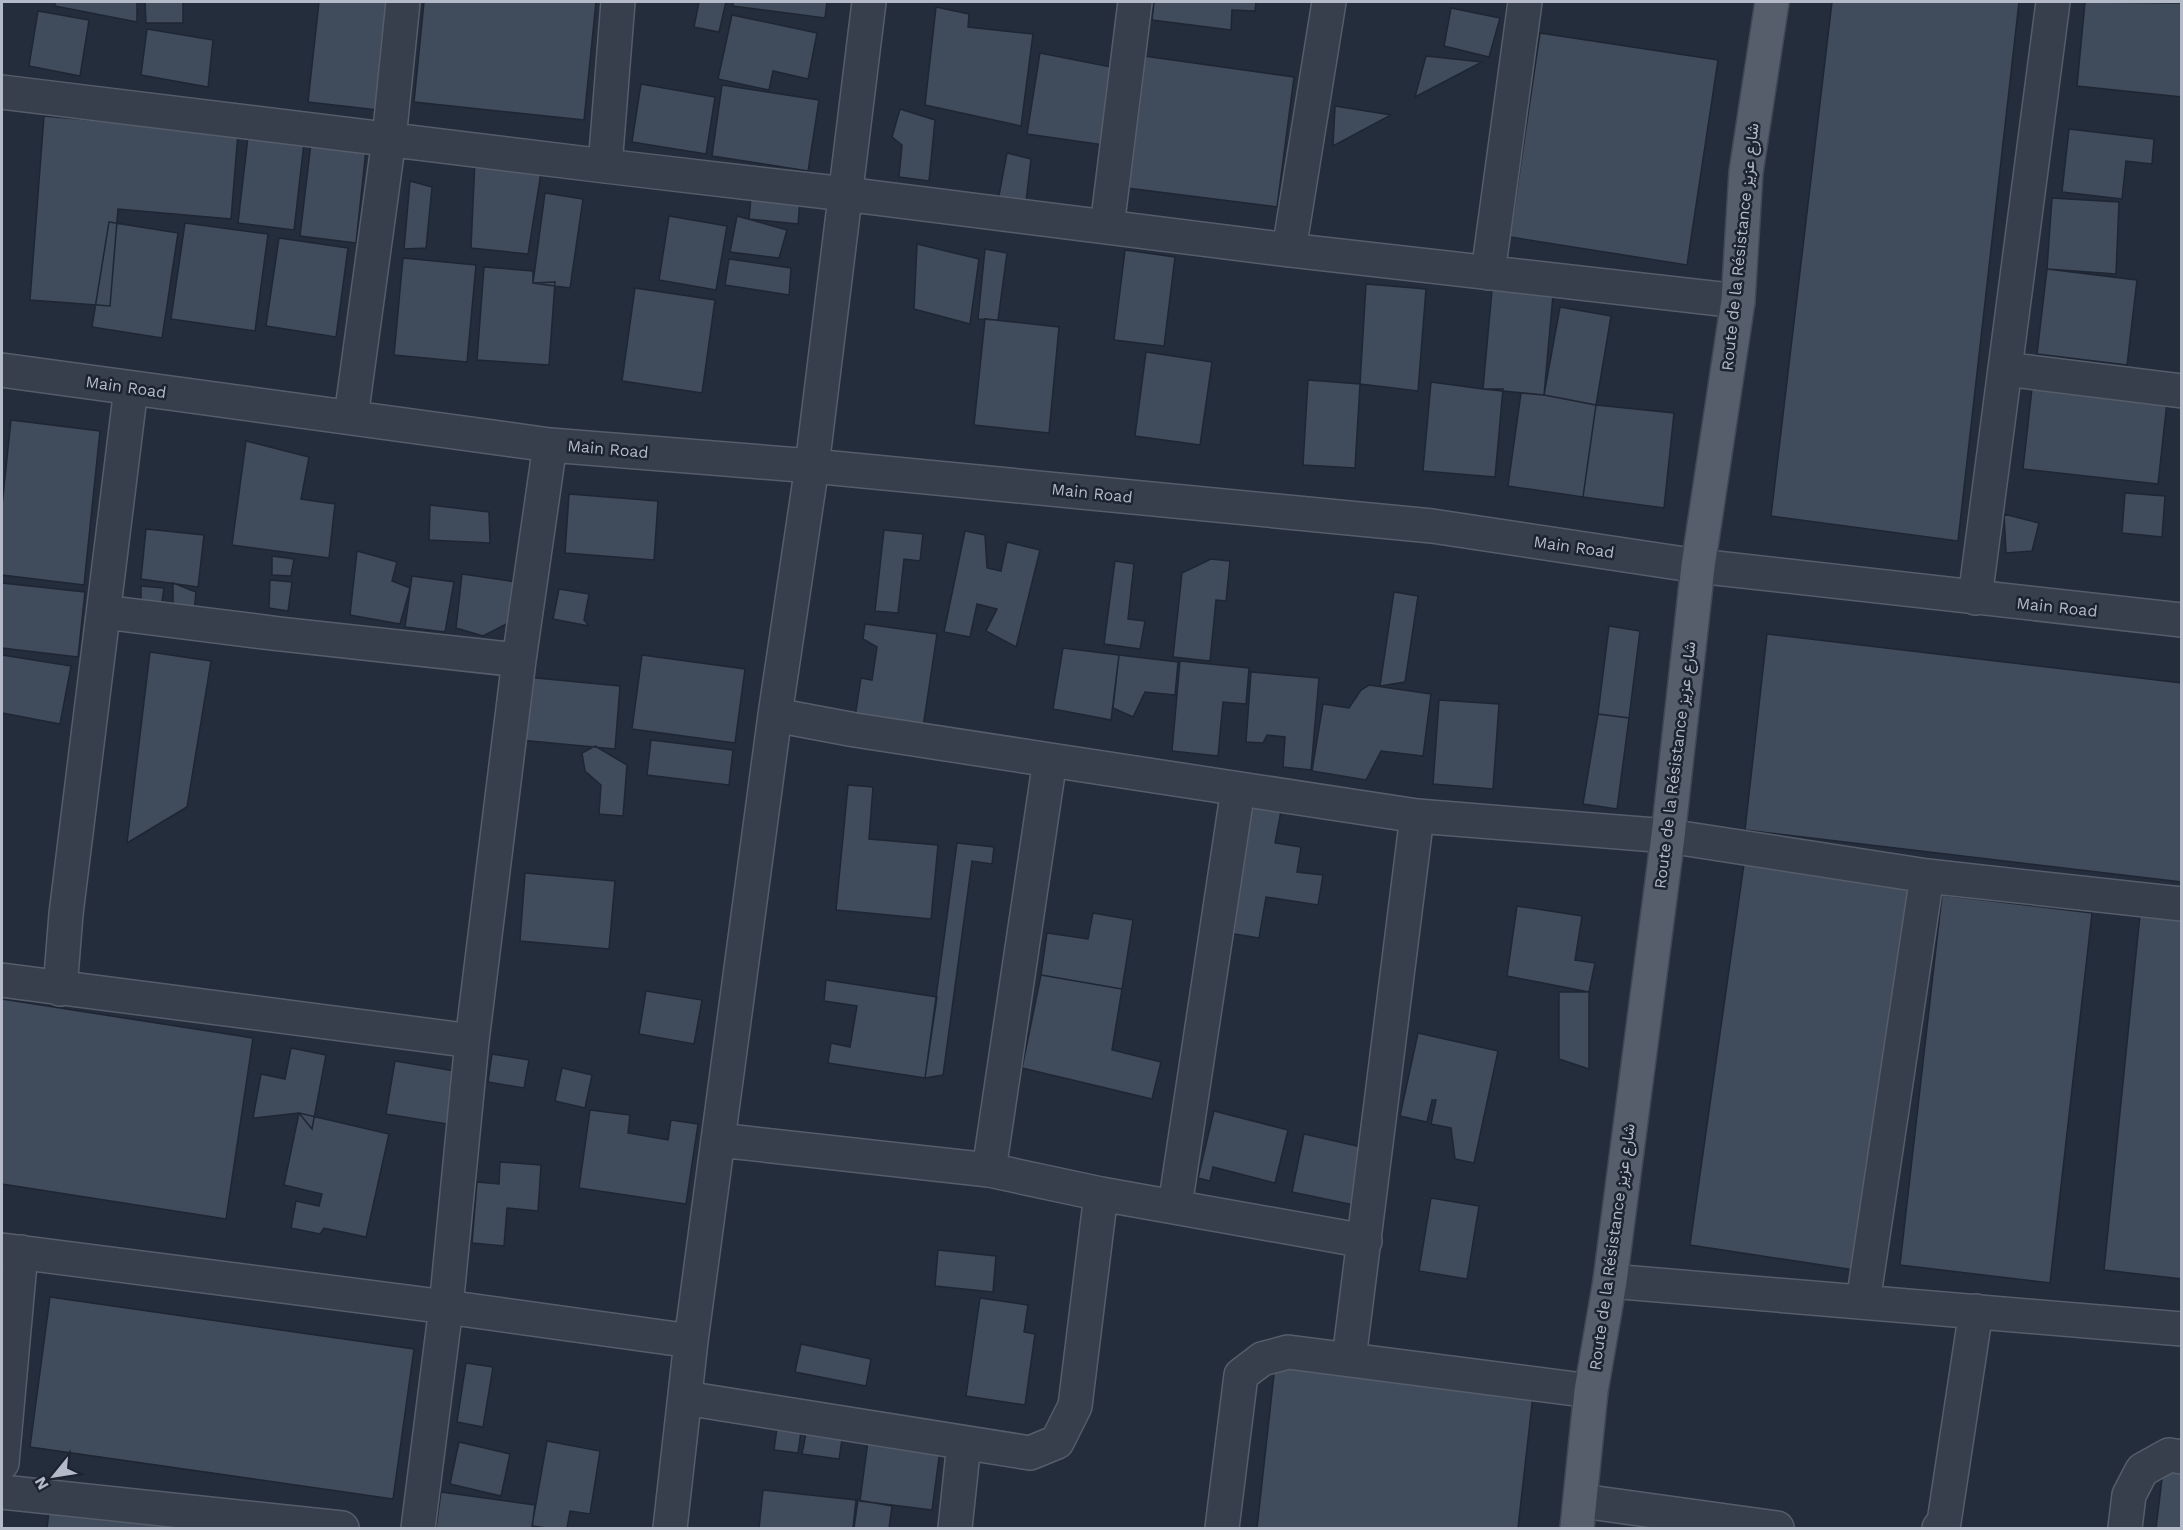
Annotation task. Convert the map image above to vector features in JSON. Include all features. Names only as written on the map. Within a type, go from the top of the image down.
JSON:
[{"type":"main road","name":"Route de la Résistance شارع عزيز","points":[[1580,1515],[1591,1391],[1610,1281],[1668,836],[1698,566],[1738,301],[1746,172],[1772,2]]},
{"type":"street","points":[[351,417],[389,139],[404,2]]},
{"type":"street","points":[[605,166],[618,2]]},
{"type":"street","points":[[670,1528],[692,1341],[775,715],[812,466],[869,2]]},
{"type":"street","points":[[1107,227],[1135,2]]},
{"type":"street","points":[[1289,250],[1329,2]]},
{"type":"street","points":[[1488,273],[1525,2]]},
{"type":"street","points":[[1975,598],[2053,2]]},
{"type":"street","points":[[2,92],[1289,250],[1738,301]]},
{"type":"street","points":[[2005,369],[2181,391]]},
{"type":"street","name":"Main Road","points":[[2,370],[550,445],[812,466],[1432,526],[1698,566],[2181,620]]},
{"type":"street","points":[[60,988],[66,914],[130,387]]},
{"type":"street","points":[[418,1528],[446,1307],[472,1041],[519,660],[550,445]]},
{"type":"street","points":[[104,612],[519,660]]},
{"type":"street","points":[[775,715],[855,730],[1417,816],[1668,836],[1928,876],[2181,904]]},
{"type":"street","points":[[989,1170],[1050,760]]},
{"type":"street","points":[[1175,1206],[1238,789]]},
{"type":"street","points":[[1349,1359],[1417,816]]},
{"type":"street","points":[[1863,1302],[1928,876]]},
{"type":"street","points":[[2,980],[472,1041]]},
{"type":"street","points":[[719,1140],[989,1170],[1101,1194],[1365,1241]]},
{"type":"street","points":[[685,1398],[1030,1453],[1056,1442],[1075,1406],[1101,1194]]},
{"type":"street","points":[[2,1463],[11,1251],[692,1341]]},
{"type":"street","points":[[1610,1281],[2181,1329]]},
{"type":"street","points":[[1939,1528],[1944,1522],[1976,1311]]},
{"type":"street","points":[[1222,1528],[1241,1375],[1262,1359],[1288,1352],[1591,1391]]},
{"type":"street","points":[[955,1528],[964,1443]]},
{"type":"street","points":[[2125,1528],[2129,1495],[2142,1470],[2169,1455],[2181,1457]]},
{"type":"street","points":[[2,1492],[342,1528]]},
{"type":"street","points":[[1580,1515],[1777,1528]]},
{"type":"building","points":[[55,2],[137,2],[137,22],[55,6]]},
{"type":"building","points":[[145,2],[183,2],[183,23],[146,23]]},
{"type":"building","points":[[319,2],[390,2],[378,110],[308,102]]},
{"type":"building","points":[[424,2],[596,2],[584,120],[414,102]]},
{"type":"building","points":[[699,2],[726,2],[719,32],[694,27]]},
{"type":"building","points":[[733,2],[827,2],[825,18],[733,6]]},
{"type":"building","points":[[1154,2],[1256,2],[1255,11],[1232,10],[1231,30],[1152,20]]},
{"type":"building","points":[[1832,2],[2019,2],[1958,541],[1771,516]]},
{"type":"building","points":[[2085,2],[2182,3],[2182,97],[2077,86]]},
{"type":"building","points":[[936,7],[969,14],[968,27],[1033,34],[1021,126],[925,105]]},
{"type":"building","points":[[1451,8],[1500,18],[1489,57],[1444,46]]},
{"type":"building","points":[[38,11],[89,20],[80,76],[29,66]]},
{"type":"building","points":[[732,15],[817,33],[808,79],[773,71],[769,90],[718,79]]},
{"type":"building","points":[[147,29],[213,40],[208,87],[141,75]]},
{"type":"building","points":[[1540,33],[1718,60],[1687,265],[1510,237]]},
{"type":"building","points":[[1040,53],[1111,67],[1104,145],[1027,134]]},
{"type":"building","points":[[1144,56],[1294,77],[1277,207],[1127,188]]},
{"type":"building","points":[[1426,56],[1482,62],[1415,97]]},
{"type":"building","points":[[641,84],[715,97],[706,154],[632,142]]},
{"type":"building","points":[[722,85],[819,100],[808,171],[712,156]]},
{"type":"building","points":[[1335,106],[1391,115],[1333,146]]},
{"type":"building","points":[[900,109],[935,120],[929,181],[899,177],[902,145],[892,137]]},
{"type":"building","points":[[44,116],[238,133],[231,219],[118,209],[110,306],[30,300]]},
{"type":"building","points":[[2069,129],[2154,139],[2152,164],[2126,161],[2122,199],[2062,192]]},
{"type":"building","points":[[248,137],[304,143],[294,230],[238,223]]},
{"type":"building","points":[[311,143],[366,150],[356,243],[300,236]]},
{"type":"building","points":[[1007,153],[1031,159],[1025,210],[997,206]]},
{"type":"building","points":[[475,159],[542,166],[528,254],[471,248]]},
{"type":"building","points":[[410,181],[432,187],[426,248],[404,249]]},
{"type":"building","points":[[545,193],[583,199],[570,288],[533,283]]},
{"type":"building","points":[[751,197],[800,200],[798,224],[749,219]]},
{"type":"building","points":[[2052,198],[2119,202],[2116,274],[2047,269]]},
{"type":"building","points":[[669,216],[727,226],[716,290],[659,280]]},
{"type":"building","points":[[737,216],[787,230],[779,258],[730,252]]},
{"type":"building","points":[[109,222],[178,233],[162,338],[92,327]]},
{"type":"building","points":[[185,223],[268,234],[255,331],[171,319]]},
{"type":"building","points":[[279,238],[348,248],[336,337],[266,326]]},
{"type":"building","points":[[917,244],[979,259],[970,324],[914,309]]},
{"type":"building","points":[[985,249],[1007,253],[998,320],[978,319]]},
{"type":"building","points":[[1125,250],[1175,257],[1164,346],[1114,340]]},
{"type":"building","points":[[403,258],[476,265],[467,362],[394,355]]},
{"type":"building","points":[[729,259],[791,268],[789,295],[725,285]]},
{"type":"building","points":[[484,267],[533,271],[533,283],[555,282],[549,365],[477,360]]},
{"type":"building","points":[[2047,269],[2137,280],[2127,365],[2037,354]]},
{"type":"building","points":[[1366,284],[1426,289],[1418,391],[1360,384]]},
{"type":"building","points":[[635,288],[715,300],[702,393],[622,381]]},
{"type":"building","points":[[1492,290],[1553,295],[1544,395],[1483,389]]},
{"type":"building","points":[[1560,307],[1611,316],[1596,405],[1544,395]]},
{"type":"building","points":[[985,319],[1059,327],[1049,433],[974,425]]},
{"type":"building","points":[[1146,352],[1212,362],[1200,445],[1135,436]]},
{"type":"building","points":[[1308,380],[1360,384],[1355,468],[1303,465]]},
{"type":"building","points":[[1431,382],[1483,389],[1503,389],[1495,477],[1423,471]]},
{"type":"building","points":[[2032,388],[2167,402],[2158,484],[2023,469]]},
{"type":"building","points":[[1521,393],[1596,405],[1583,497],[1508,486]]},
{"type":"building","points":[[1596,405],[1674,413],[1664,508],[1583,497]]},
{"type":"building","points":[[11,420],[100,431],[84,585],[2,575],[2,506]]},
{"type":"building","points":[[246,441],[309,457],[301,499],[335,504],[329,558],[232,545]]},
{"type":"building","points":[[2125,493],[2165,496],[2162,537],[2122,533]]},
{"type":"building","points":[[569,494],[658,501],[654,560],[565,553]]},
{"type":"building","points":[[430,505],[489,512],[490,543],[429,540]]},
{"type":"building","points":[[2004,514],[2039,523],[2032,551],[2006,553]]},
{"type":"building","points":[[146,529],[204,535],[198,587],[141,579]]},
{"type":"building","points":[[884,530],[923,534],[920,561],[904,559],[898,613],[875,611]]},
{"type":"building","points":[[965,531],[985,535],[987,568],[1001,571],[1007,542],[1040,550],[1016,647],[986,631],[997,609],[977,604],[970,637],[944,632]]},
{"type":"building","points":[[357,551],[397,562],[392,581],[410,588],[400,624],[350,615]]},
{"type":"building","points":[[272,556],[294,559],[291,576],[272,575]]},
{"type":"building","points":[[1211,559],[1230,561],[1226,601],[1216,600],[1210,661],[1173,657],[1182,573]]},
{"type":"building","points":[[1115,561],[1134,564],[1128,619],[1145,621],[1140,649],[1104,644]]},
{"type":"building","points":[[462,574],[516,582],[512,621],[483,636],[456,628]]},
{"type":"building","points":[[412,576],[454,582],[445,632],[405,627]]},
{"type":"building","points":[[270,580],[292,582],[288,611],[269,608]]},
{"type":"building","points":[[2,583],[85,592],[78,657],[2,648]]},
{"type":"building","points":[[173,583],[196,592],[194,613],[173,608]]},
{"type":"building","points":[[141,586],[164,588],[161,608],[141,604]]},
{"type":"building","points":[[559,589],[589,594],[584,620],[589,626],[553,619]]},
{"type":"building","points":[[1394,592],[1418,596],[1405,682],[1380,686]]},
{"type":"building","points":[[865,624],[937,634],[922,734],[854,724],[861,678],[872,680],[877,647],[863,639]]},
{"type":"building","points":[[1609,626],[1640,631],[1629,718],[1598,714]]},
{"type":"building","points":[[1767,634],[2182,683],[2182,882],[1745,830]]},
{"type":"building","points":[[1063,648],[1119,655],[1111,720],[1053,709]]},
{"type":"building","points":[[150,652],[211,661],[187,807],[127,843]]},
{"type":"building","points":[[2,655],[71,666],[60,724],[2,713]]},
{"type":"building","points":[[642,655],[745,669],[735,743],[632,729]]},
{"type":"building","points":[[1119,655],[1178,662],[1175,695],[1145,692],[1133,717],[1113,708]]},
{"type":"building","points":[[1180,661],[1249,668],[1246,704],[1223,702],[1218,756],[1172,751]]},
{"type":"building","points":[[1251,672],[1319,678],[1311,770],[1283,767],[1285,737],[1267,735],[1263,743],[1246,742]]},
{"type":"building","points":[[526,677],[620,686],[615,749],[520,740]]},
{"type":"building","points":[[1369,685],[1431,694],[1423,756],[1381,751],[1366,780],[1312,771],[1323,704],[1349,708],[1361,690]]},
{"type":"building","points":[[1439,700],[1499,704],[1493,789],[1433,784]]},
{"type":"building","points":[[1598,714],[1629,718],[1617,809],[1583,804]]},
{"type":"building","points":[[651,740],[733,750],[729,785],[647,775]]},
{"type":"building","points":[[595,746],[627,765],[623,816],[599,814],[601,785],[585,771],[582,753]]},
{"type":"building","points":[[848,785],[873,787],[869,839],[938,845],[931,919],[836,910]]},
{"type":"building","points":[[1244,799],[1282,806],[1275,843],[1301,847],[1297,872],[1323,875],[1318,905],[1266,897],[1259,938],[1222,932]]},
{"type":"building","points":[[957,843],[994,847],[992,864],[972,861],[943,1075],[925,1078]]},
{"type":"building","points":[[1744,864],[1914,890],[1861,1271],[1690,1245]]},
{"type":"building","points":[[525,873],[615,881],[609,949],[520,941]]},
{"type":"building","points":[[1942,895],[2092,913],[2050,1283],[1900,1265]]},
{"type":"building","points":[[1517,906],[1582,916],[1575,960],[1595,963],[1589,992],[1507,976]]},
{"type":"building","points":[[1093,913],[1133,920],[1122,989],[1041,975],[1047,933],[1088,939]]},
{"type":"building","points":[[2140,915],[2182,919],[2182,1279],[2104,1270]]},
{"type":"building","points":[[1041,975],[1122,989],[1112,1050],[1161,1062],[1152,1099],[1022,1068]]},
{"type":"building","points":[[826,980],[937,997],[925,1078],[828,1063],[831,1043],[850,1047],[857,1006],[824,1001]]},
{"type":"building","points":[[646,991],[702,1000],[694,1044],[639,1034]]},
{"type":"building","points":[[1559,992],[1589,992],[1589,1069],[1559,1059]]},
{"type":"building","points":[[2,999],[253,1038],[226,1219],[2,1184]]},
{"type":"building","points":[[1418,1033],[1498,1051],[1474,1163],[1455,1159],[1451,1128],[1431,1124],[1436,1100],[1432,1100],[1427,1122],[1400,1116]]},
{"type":"building","points":[[291,1048],[326,1055],[312,1129],[299,1113],[253,1118],[261,1074],[285,1079]]},
{"type":"building","points":[[492,1054],[529,1060],[524,1088],[488,1082]]},
{"type":"building","points":[[395,1061],[461,1072],[453,1125],[386,1114]]},
{"type":"building","points":[[562,1068],[592,1075],[585,1108],[555,1101]]},
{"type":"building","points":[[590,1110],[630,1115],[628,1133],[668,1140],[671,1120],[698,1124],[686,1204],[579,1188]]},
{"type":"building","points":[[1214,1111],[1288,1130],[1275,1183],[1213,1167],[1210,1181],[1198,1178]]},
{"type":"building","points":[[299,1113],[389,1134],[366,1237],[324,1228],[320,1234],[291,1228],[296,1201],[319,1206],[322,1194],[284,1185]]},
{"type":"building","points":[[1304,1134],[1366,1148],[1354,1205],[1292,1192]]},
{"type":"building","points":[[500,1162],[541,1165],[538,1211],[507,1208],[504,1246],[472,1243],[477,1182],[499,1184]]},
{"type":"building","points":[[1431,1198],[1479,1206],[1467,1279],[1419,1271]]},
{"type":"building","points":[[938,1250],[996,1256],[993,1292],[935,1286]]},
{"type":"building","points":[[50,1297],[414,1349],[393,1499],[30,1447]]},
{"type":"building","points":[[980,1298],[1028,1305],[1024,1332],[1035,1334],[1025,1405],[966,1396]]},
{"type":"building","points":[[801,1344],[871,1359],[866,1386],[795,1372]]},
{"type":"building","points":[[466,1363],[493,1367],[483,1427],[457,1422]]},
{"type":"building","points":[[1275,1365],[1533,1395],[1518,1528],[1257,1528]]},
{"type":"building","points":[[777,1428],[801,1431],[798,1453],[774,1450]]},
{"type":"building","points":[[806,1433],[842,1439],[839,1459],[802,1454]]},
{"type":"building","points":[[547,1441],[600,1451],[590,1514],[570,1511],[567,1528],[532,1526]]},
{"type":"building","points":[[868,1441],[940,1450],[932,1510],[860,1501]]},
{"type":"building","points":[[459,1442],[510,1454],[501,1496],[450,1484]]},
{"type":"building","points":[[2163,1471],[2182,1473],[2182,1528],[2156,1528]]},
{"type":"building","points":[[763,1490],[856,1500],[853,1528],[759,1528]]},
{"type":"building","points":[[441,1492],[535,1505],[532,1528],[436,1528]]},
{"type":"building","points":[[858,1500],[892,1506],[889,1528],[854,1528]]},
{"type":"building","points":[[50,1504],[226,1528],[47,1528]]}]
